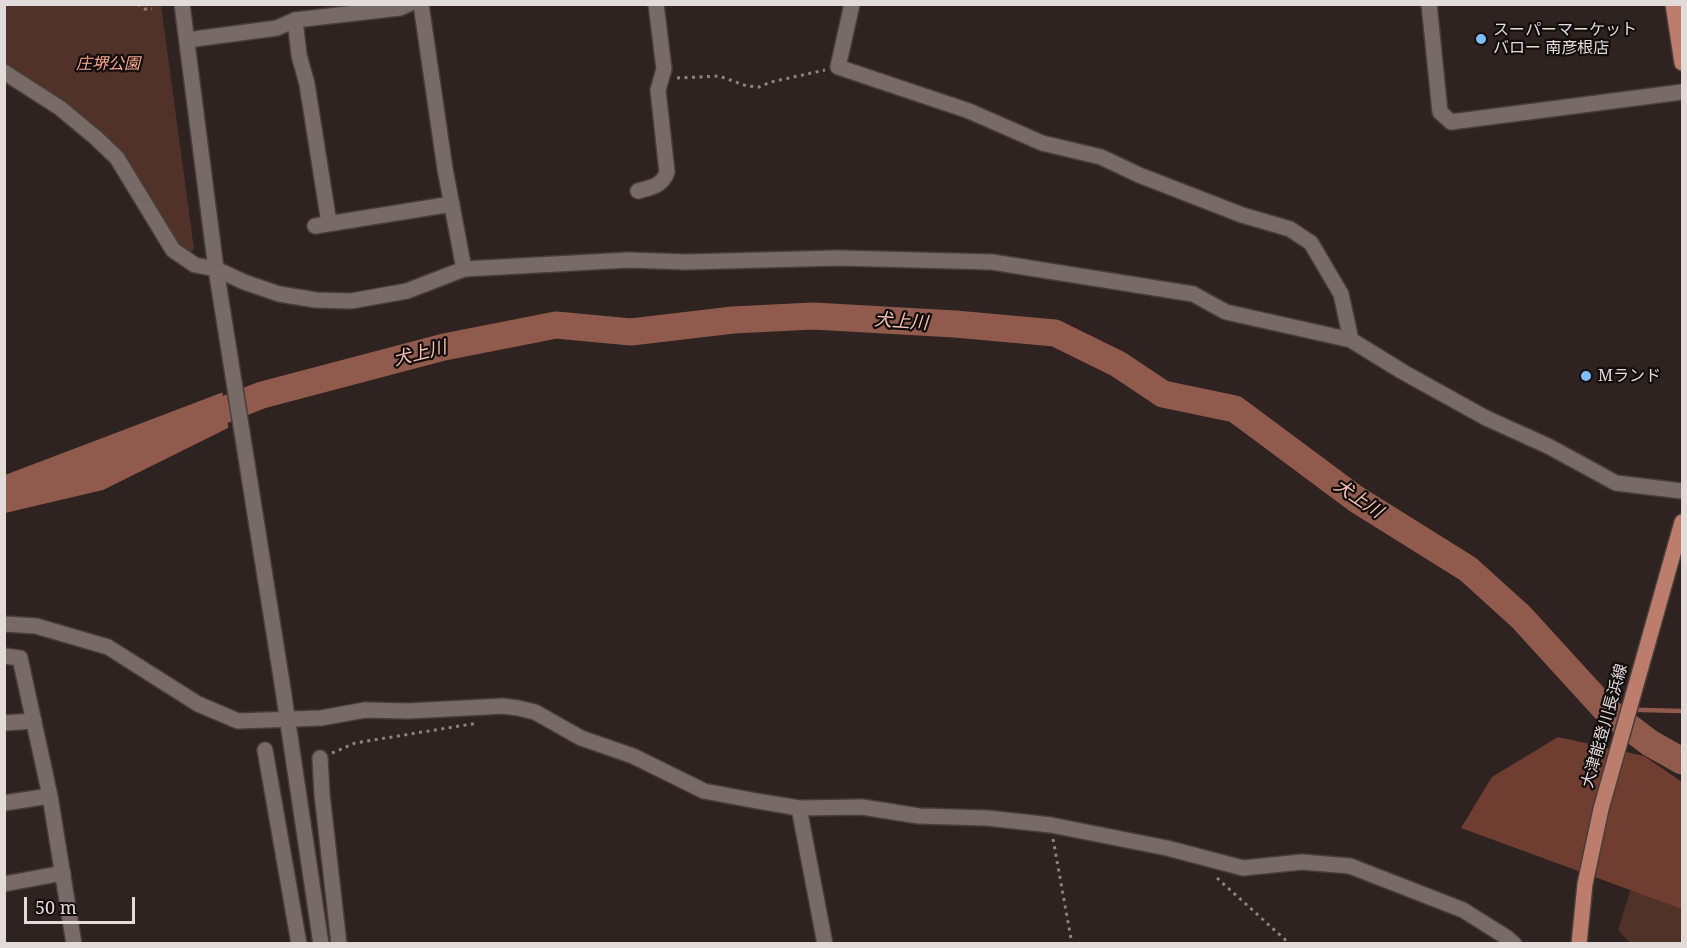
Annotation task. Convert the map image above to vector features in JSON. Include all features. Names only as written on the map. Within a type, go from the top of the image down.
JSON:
[{"type":"main road","points":[[1672,4],[1683,63]]},
{"type":"main road","name":"大津能登川長浜線","points":[[1579,944],[1585,884],[1601,809],[1683,522]]},
{"type":"street","points":[[182,4],[216,269],[321,944]]},
{"type":"street","points":[[187,40],[277,28],[295,20],[400,8],[410,4]]},
{"type":"street","points":[[421,4],[445,169],[464,269]]},
{"type":"street","points":[[639,191],[658,186],[667,172],[658,90],[664,69],[657,4]]},
{"type":"street","points":[[852,4],[838,67],[969,111],[1042,143],[1101,157],[1139,175],[1242,215],[1290,229],[1311,243],[1341,294],[1351,340]]},
{"type":"street","points":[[1428,4],[1440,112],[1451,122],[1683,92]]},
{"type":"street","points":[[295,20],[299,56],[307,84],[322,224],[452,204]]},
{"type":"street","points":[[4,72],[60,108],[117,159],[173,250],[195,265],[216,269],[279,294],[316,300],[351,301],[406,291],[464,269],[629,260],[686,262],[839,258],[992,262],[1194,294],[1226,312],[1351,340],[1486,418],[1548,446],[1616,483],[1683,491]]},
{"type":"street","points":[[4,624],[36,626],[108,647],[198,704],[238,721],[321,718],[365,710],[408,711],[503,706],[518,708],[536,712],[581,738],[633,756],[704,791],[800,808],[862,807],[919,816],[987,818],[1051,825],[1167,848],[1243,868],[1302,862],[1350,866],[1463,910],[1514,944]]},
{"type":"street","points":[[4,656],[20,658],[50,796],[74,944]]},
{"type":"street","points":[[4,723],[34,721]]},
{"type":"street","points":[[264,750],[299,944]]},
{"type":"street","points":[[320,758],[339,944]]},
{"type":"street","points":[[4,803],[50,796]]},
{"type":"street","points":[[800,808],[825,944]]},
{"type":"street","points":[[4,884],[63,873]]},
{"type":"path","points":[[138,4],[145,9],[152,9]]},
{"type":"path","points":[[661,79],[719,76],[747,86],[759,87],[771,82],[838,67]]},
{"type":"path","points":[[320,758],[356,742],[480,723]]},
{"type":"path","points":[[1051,825],[1072,944]]},
{"type":"path","points":[[1212,873],[1290,944]]},
{"type":"green space","name":"庄堺公園","points":[[4,5],[161,5],[194,249],[179,264],[166,256],[119,153],[5,67]]},
{"type":"green space","points":[[1648,834],[1682,851],[1682,943],[1630,943],[1618,930]]},
{"type":"shaded area","points":[[226,391],[232,426],[103,490],[5,513],[5,475]]},
{"type":"shaded area","points":[[1558,737],[1644,756],[1682,782],[1682,909],[1461,828],[1492,777]]},
{"type":"pier","points":[[226,388],[234,428],[229,431],[222,390]]},
{"type":"waterway","name":"犬上川","points":[[211,415],[262,395],[444,347],[556,325],[631,332],[733,320],[813,316],[955,324],[1055,333],[1118,364],[1163,394],[1235,409],[1356,499],[1468,569],[1521,617],[1605,709],[1650,743],[1682,761]]},
{"type":"waterway","points":[[1605,709],[1682,711]]},
{"type":"place","name":"スーパーマーケット バロー 南彦根店","points":[[1481,39]]},
{"type":"place","name":"Mランド","points":[[1586,376]]}]
